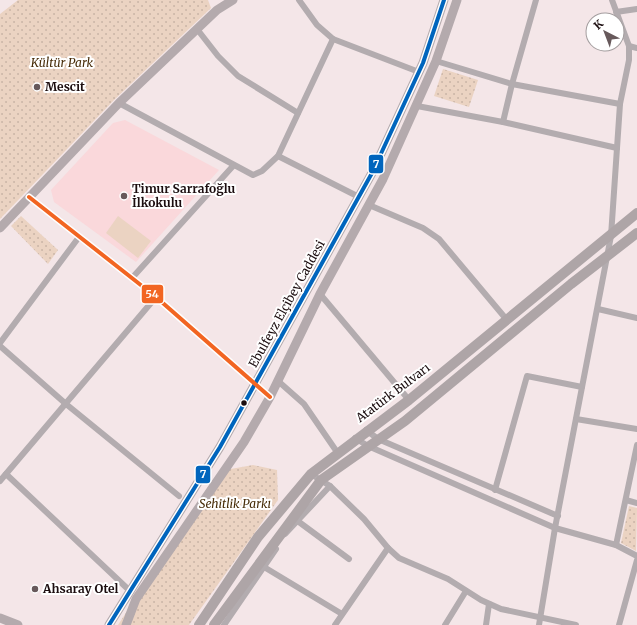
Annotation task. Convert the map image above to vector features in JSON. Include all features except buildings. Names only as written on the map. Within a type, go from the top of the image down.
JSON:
[{"type":"main road","points":[[0,228],[119,103],[217,10],[233,0]]},
{"type":"main road","name":"Ebulfeyz Elçibey Caddesi","points":[[109,625],[220,447],[372,173],[419,72],[444,0]]},
{"type":"main road","name":"Ebulfeyz Elçibey Caddesi","points":[[126,625],[136,599],[244,442],[270,397],[320,294],[383,179],[436,61],[457,0]]},
{"type":"main road","name":"Atatürk Bulvarı","points":[[199,625],[258,537],[311,474],[355,438],[409,400],[611,236],[637,213]]},
{"type":"main road","points":[[214,625],[321,480],[405,421],[565,289],[637,233]]},
{"type":"main road","points":[[0,618],[18,625]]},
{"type":"street","points":[[299,0],[317,25],[333,39],[419,72]]},
{"type":"street","points":[[503,122],[512,84],[536,0]]},
{"type":"street","points":[[612,0],[616,12],[637,8]]},
{"type":"street","points":[[197,29],[218,56],[238,76],[298,113]]},
{"type":"street","points":[[539,625],[555,528],[611,236],[620,104],[629,60],[629,46],[625,36]]},
{"type":"street","points":[[119,103],[233,166],[253,175],[262,171],[278,156],[333,39]]},
{"type":"street","points":[[629,46],[637,48]]},
{"type":"street","points":[[436,61],[512,84],[620,104]]},
{"type":"street","points":[[417,106],[503,122],[617,148]]},
{"type":"street","points":[[278,156],[359,197]]},
{"type":"street","points":[[132,278],[233,166]]},
{"type":"street","points":[[29,197],[156,297],[270,397]]},
{"type":"street","points":[[369,205],[422,228],[440,240],[508,320]]},
{"type":"street","points":[[79,236],[0,345],[66,404],[179,496]]},
{"type":"street","points":[[320,294],[409,400]]},
{"type":"street","points":[[0,481],[156,297]]},
{"type":"street","points":[[598,309],[637,318]]},
{"type":"street","points":[[495,490],[527,376],[582,387]]},
{"type":"street","points":[[278,381],[304,404],[337,452]]},
{"type":"street","points":[[576,419],[637,428]]},
{"type":"street","points":[[366,430],[378,439],[558,516]]},
{"type":"street","points":[[355,438],[368,446],[555,528],[616,545],[637,556]]},
{"type":"street","points":[[616,545],[637,445]]},
{"type":"street","points":[[6,474],[130,591]]},
{"type":"street","points":[[311,474],[330,486],[364,519],[388,548],[409,563],[448,579],[466,591],[501,609],[576,625]]},
{"type":"street","points":[[224,625],[286,534],[299,522],[330,486]]},
{"type":"street","points":[[626,500],[637,503]]},
{"type":"street","points":[[299,522],[349,559]]},
{"type":"street","points":[[335,625],[388,548]]},
{"type":"street","points":[[619,625],[637,560]]},
{"type":"street","points":[[264,567],[342,614]]},
{"type":"street","points":[[445,625],[466,591]]},
{"type":"street","points":[[486,625],[489,604]]},
{"type":"shaded area","name":"Timur Sarrafoğlu İlkokulu","points":[[125,120],[219,170],[136,262],[54,202],[51,190],[113,123]]},
{"type":"green space","name":"Kültür Park","points":[[18,0],[208,0],[211,8],[114,100],[0,219],[0,14]]},
{"type":"green space","points":[[443,69],[478,80],[469,107],[434,96]]},
{"type":"green space","points":[[21,216],[58,250],[48,264],[11,226]]},
{"type":"green space","points":[[118,216],[151,241],[138,258],[106,233]]},
{"type":"green space","name":"Sehitlik Parkı","points":[[253,465],[277,470],[278,500],[189,625],[118,625],[212,481],[225,470]]},
{"type":"green space","points":[[629,506],[637,508],[636,551],[621,543]]},
{"type":"transit line","name":"7","points":[[109,625],[220,447],[372,173],[423,63],[444,0]]},
{"type":"transit line","name":"54","points":[[29,197],[156,297],[270,397]]},
{"type":"place","name":"Mescit","points":[[37,87]]},
{"type":"place","name":"Timur Sarrafoğlu İlkokulu","points":[[124,196]]},
{"type":"place","name":"Ahsaray Otel","points":[[35,589]]}]
